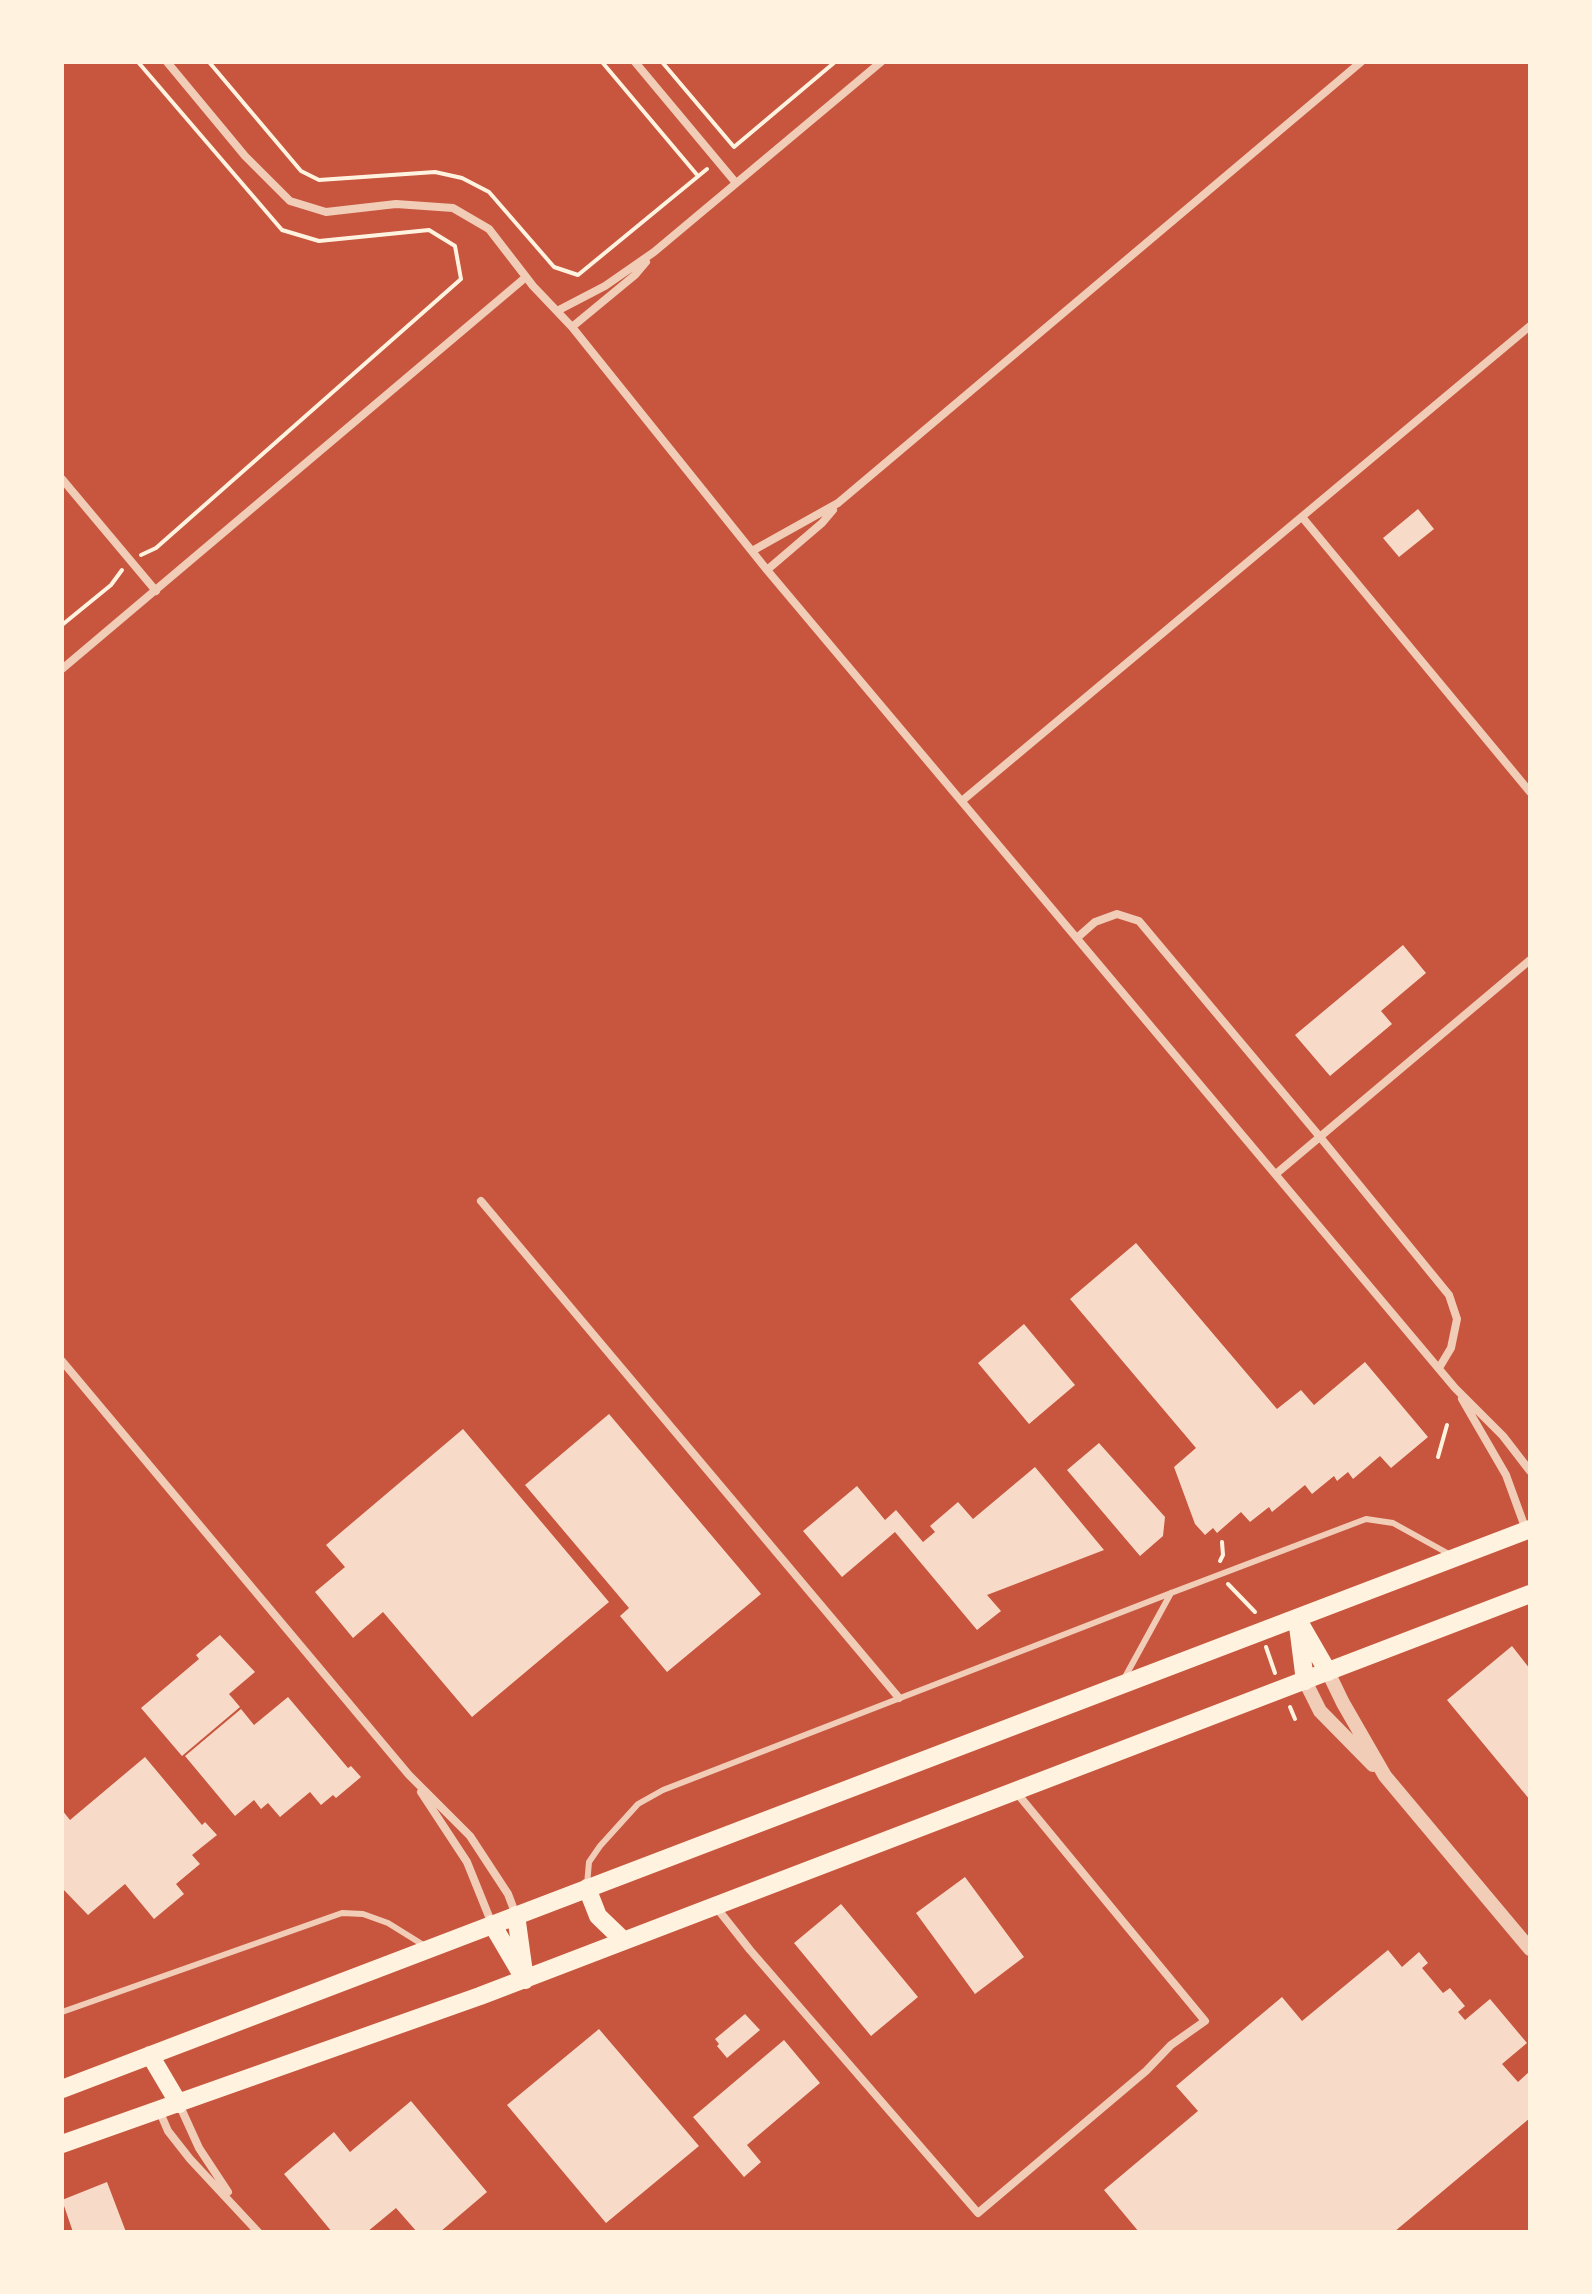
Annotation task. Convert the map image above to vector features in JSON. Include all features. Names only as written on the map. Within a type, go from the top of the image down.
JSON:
[{"type":"highway","points":[[62,2089],[1454,1557],[1529,1532]]},
{"type":"highway","points":[[62,2144],[525,1980],[1530,1594]]},
{"type":"highway","points":[[1297,1618],[1328,1672]]},
{"type":"highway","points":[[1297,1618],[1305,1681]]},
{"type":"highway","points":[[587,1888],[598,1916],[624,1941]]},
{"type":"highway","points":[[516,1915],[525,1980]]},
{"type":"highway","points":[[492,1924],[525,1980]]},
{"type":"highway","points":[[150,2055],[179,2104]]},
{"type":"highway","points":[[150,2055],[159,2110]]},
{"type":"street","points":[[167,62],[245,156],[290,201],[326,212],[396,204],[453,208],[489,229],[526,277],[572,327],[767,570],[1455,1388],[1503,1436],[1530,1471]]},
{"type":"street","points":[[635,62],[736,183]]},
{"type":"street","points":[[557,311],[605,286],[654,252],[881,62]]},
{"type":"street","points":[[752,551],[838,503],[1361,62]]},
{"type":"street","points":[[572,327],[635,275],[654,252]]},
{"type":"street","points":[[62,669],[526,277]]},
{"type":"street","points":[[963,800],[1530,326]]},
{"type":"street","points":[[62,479],[156,591]]},
{"type":"street","points":[[767,570],[822,523],[838,503]]},
{"type":"street","points":[[1302,517],[1530,792]]},
{"type":"street","points":[[1078,937],[1095,922],[1117,914],[1139,921],[1320,1137],[1449,1295],[1457,1319],[1451,1348],[1439,1368]]},
{"type":"street","points":[[1277,1173],[1530,960]]},
{"type":"street","points":[[481,1201],[899,1698]]},
{"type":"street","points":[[62,1361],[409,1775],[470,1836],[508,1894],[516,1915]]},
{"type":"street","points":[[1455,1388],[1506,1475],[1529,1532]]},
{"type":"street","points":[[1328,1672],[1385,1776]]},
{"type":"street","points":[[1305,1681],[1320,1711],[1385,1776],[1530,1949]]},
{"type":"street","points":[[409,1775],[467,1862],[492,1924]]},
{"type":"street","points":[[716,1907],[978,2213],[1146,2071],[1171,2045],[1205,2021],[1016,1791]]},
{"type":"street","points":[[179,2104],[199,2148],[239,2210]]},
{"type":"street","points":[[159,2110],[168,2131],[190,2159],[258,2232]]},
{"type":"lane","points":[[587,1888],[589,1862],[609,1835],[638,1804],[663,1790],[1171,1593],[1366,1519],[1393,1523],[1454,1557]]},
{"type":"lane","points":[[1121,1684],[1171,1593]]},
{"type":"lane","points":[[62,2012],[342,1913],[363,1914],[388,1923],[429,1948]]},
{"type":"path","points":[[62,625],[111,585],[130,560],[156,548],[461,279],[455,246],[429,230],[319,241],[282,230],[138,62]]},
{"type":"path","points":[[209,62],[301,171],[319,180],[435,172],[462,178],[489,192],[554,267],[578,275],[835,62]]},
{"type":"path","points":[[602,62],[698,176]]},
{"type":"path","points":[[662,62],[734,147]]},
{"type":"path","points":[[1438,1457],[1447,1425]]},
{"type":"building","points":[[1418,509],[1434,529],[1399,557],[1383,538]]},
{"type":"building","points":[[1403,945],[1426,973],[1381,1011],[1392,1024],[1330,1076],[1295,1035]]},
{"type":"building","points":[[1136,1243],[1277,1409],[1301,1390],[1314,1405],[1365,1362],[1428,1437],[1391,1468],[1380,1456],[1353,1479],[1348,1472],[1337,1481],[1334,1476],[1312,1494],[1305,1485],[1272,1512],[1269,1507],[1250,1522],[1241,1512],[1217,1533],[1213,1528],[1205,1535],[1195,1524],[1174,1467],[1196,1448],[1070,1299]]},
{"type":"building","points":[[1024,1324],[1075,1385],[1029,1424],[978,1363]]},
{"type":"building","points":[[609,1414],[761,1594],[667,1672],[620,1616],[629,1608],[525,1485]]},
{"type":"building","points":[[463,1429],[609,1602],[472,1717],[383,1612],[353,1638],[315,1592],[345,1567],[326,1545]]},
{"type":"building","points":[[1099,1443],[1165,1517],[1163,1536],[1140,1556],[1067,1470]]},
{"type":"building","points":[[1035,1467],[1104,1550],[987,1595],[1001,1611],[977,1630],[895,1532],[842,1577],[803,1531],[857,1486],[885,1520],[896,1510],[923,1542],[935,1532],[930,1526],[958,1502],[973,1519]]},
{"type":"building","points":[[220,1635],[255,1672],[229,1694],[240,1707],[182,1756],[141,1708],[199,1659],[196,1655]]},
{"type":"building","points":[[1512,1646],[1530,1669],[1530,1800],[1447,1700]]},
{"type":"building","points":[[288,1697],[348,1768],[351,1766],[361,1777],[336,1798],[333,1795],[321,1805],[310,1792],[280,1817],[268,1803],[261,1809],[254,1800],[235,1816],[185,1756],[241,1709],[254,1725]]},
{"type":"building","points":[[145,1757],[202,1825],[205,1822],[217,1835],[192,1855],[200,1864],[176,1884],[184,1894],[154,1919],[125,1884],[88,1915],[62,1888],[62,1810],[70,1820]]},
{"type":"building","points":[[965,1877],[1024,1957],[975,1994],[916,1913]]},
{"type":"building","points":[[841,1904],[918,1997],[871,2036],[794,1943]]},
{"type":"building","points":[[1388,1950],[1402,1967],[1419,1952],[1428,1963],[1422,1968],[1443,1993],[1450,1988],[1465,2006],[1458,2012],[1465,2020],[1490,1999],[1527,2043],[1502,2064],[1518,2082],[1530,2071],[1530,2118],[1394,2232],[1139,2232],[1104,2190],[1198,2111],[1176,2086],[1282,1997],[1302,2021]]},
{"type":"building","points":[[745,2014],[760,2030],[727,2058],[715,2039]]},
{"type":"building","points":[[599,2029],[699,2146],[606,2223],[507,2105]]},
{"type":"building","points":[[784,2040],[820,2083],[747,2145],[761,2162],[744,2177],[693,2117]]},
{"type":"building","points":[[411,2101],[487,2192],[440,2232],[417,2232],[396,2208],[367,2232],[332,2232],[284,2174],[334,2132],[350,2152]]},
{"type":"building","points":[[107,2182],[126,2232],[73,2232],[62,2200]]}]
